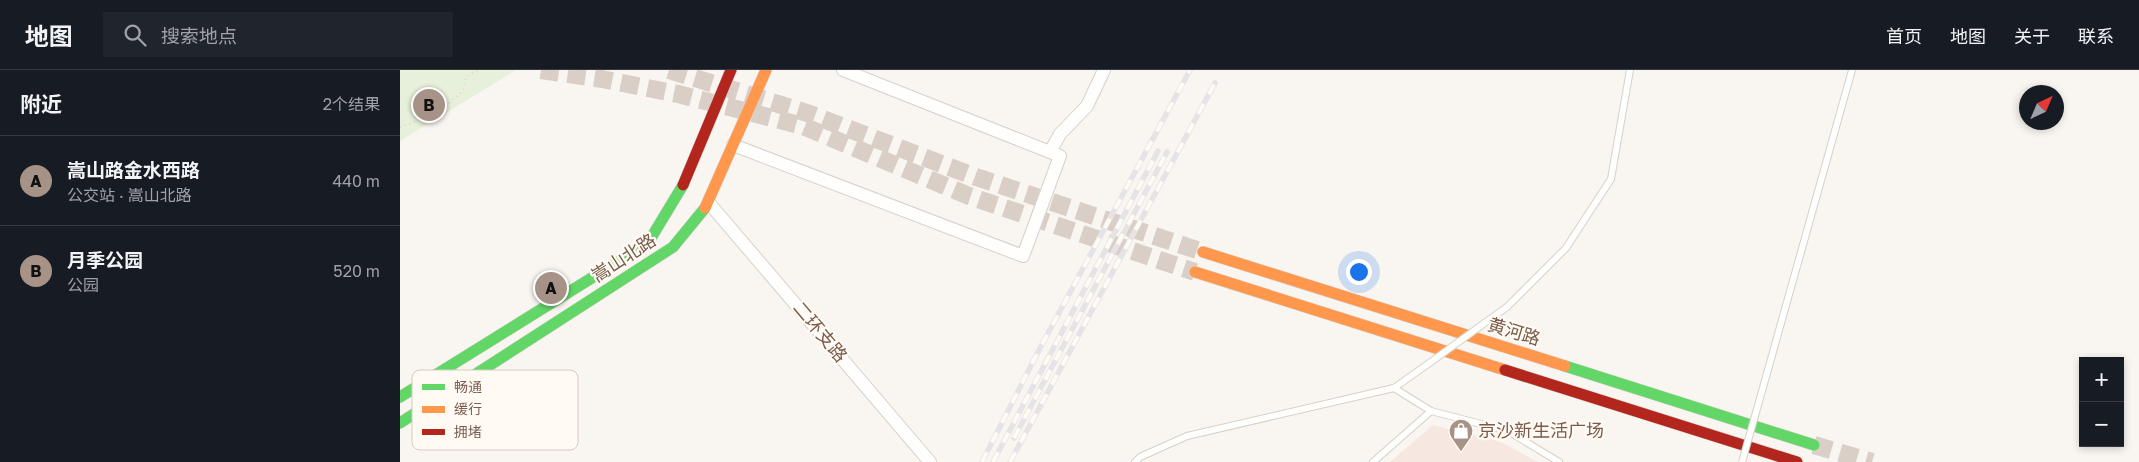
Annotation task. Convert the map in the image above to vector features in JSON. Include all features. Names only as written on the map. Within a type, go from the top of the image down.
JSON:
[{"type":"main road","name":"嵩山北路","points":[[443,370],[648,243],[673,204],[692,167],[732,70]]},
{"type":"main road","name":"嵩山北路","points":[[482,370],[673,247],[709,203],[766,70]]},
{"type":"main road","name":"黄河路","points":[[1203,252],[1814,445]]},
{"type":"main road","points":[[1195,272],[1796,462]]},
{"type":"main road","name":"嵩山北路","points":[[400,397],[412,390]]},
{"type":"main road","name":"嵩山北路","points":[[400,423],[412,415]]},
{"type":"street","points":[[734,145],[1023,256],[1060,156],[843,70]]},
{"type":"street","points":[[1050,152],[1060,134],[1087,106],[1104,70]]},
{"type":"street","name":"二环支路","points":[[709,203],[930,462]]},
{"type":"lane","points":[[1135,462],[1140,457],[1187,436],[1394,388],[1507,307],[1566,248],[1611,179],[1630,70]]},
{"type":"lane","points":[[1742,462],[1852,70]]},
{"type":"lane","points":[[1394,388],[1431,411],[1508,431],[1559,462]]},
{"type":"lane","points":[[1373,462],[1431,411]]},
{"type":"path","points":[[400,127],[434,115],[463,91],[466,77],[478,70]]},
{"type":"shaded area","name":"京沙新生活广场","points":[[1433,425],[1501,442],[1538,462],[1390,462]]},
{"type":"green space","points":[[400,70],[516,70],[400,141]]},
{"type":"tunnel","points":[[541,70],[602,79],[678,94],[803,126],[969,196],[1195,272]]},
{"type":"tunnel","points":[[669,70],[807,113],[976,177],[1203,252]]},
{"type":"tunnel","points":[[1814,445],[1872,462]]},
{"type":"railway","points":[[982,462],[1039,350],[1190,70]]},
{"type":"railway","points":[[1010,462],[1215,83]]},
{"type":"railway","points":[[993,462],[1158,151]]},
{"type":"railway","points":[[1014,438],[1167,152]]},
{"type":"traffic: fast","points":[[443,370],[648,243],[683,185]]},
{"type":"traffic: fast","points":[[482,370],[673,247],[705,208]]},
{"type":"traffic: fast","points":[[1565,366],[1814,445]]},
{"type":"traffic: fast","points":[[400,397],[412,390]]},
{"type":"traffic: fast","points":[[400,423],[412,415]]},
{"type":"traffic: slow","points":[[705,208],[766,70]]},
{"type":"traffic: slow","points":[[1203,252],[1565,366]]},
{"type":"traffic: slow","points":[[1195,272],[1505,370]]},
{"type":"traffic: jam","points":[[683,185],[731,70]]},
{"type":"traffic: jam","points":[[1505,370],[1797,462]]},
{"type":"place","name":"月季公园","points":[[429,105]]},
{"type":"place","name":"嵩山路金水西路","points":[[551,288]]},
{"type":"place","name":"京沙新生活广场","points":[[1461,452]]}]
